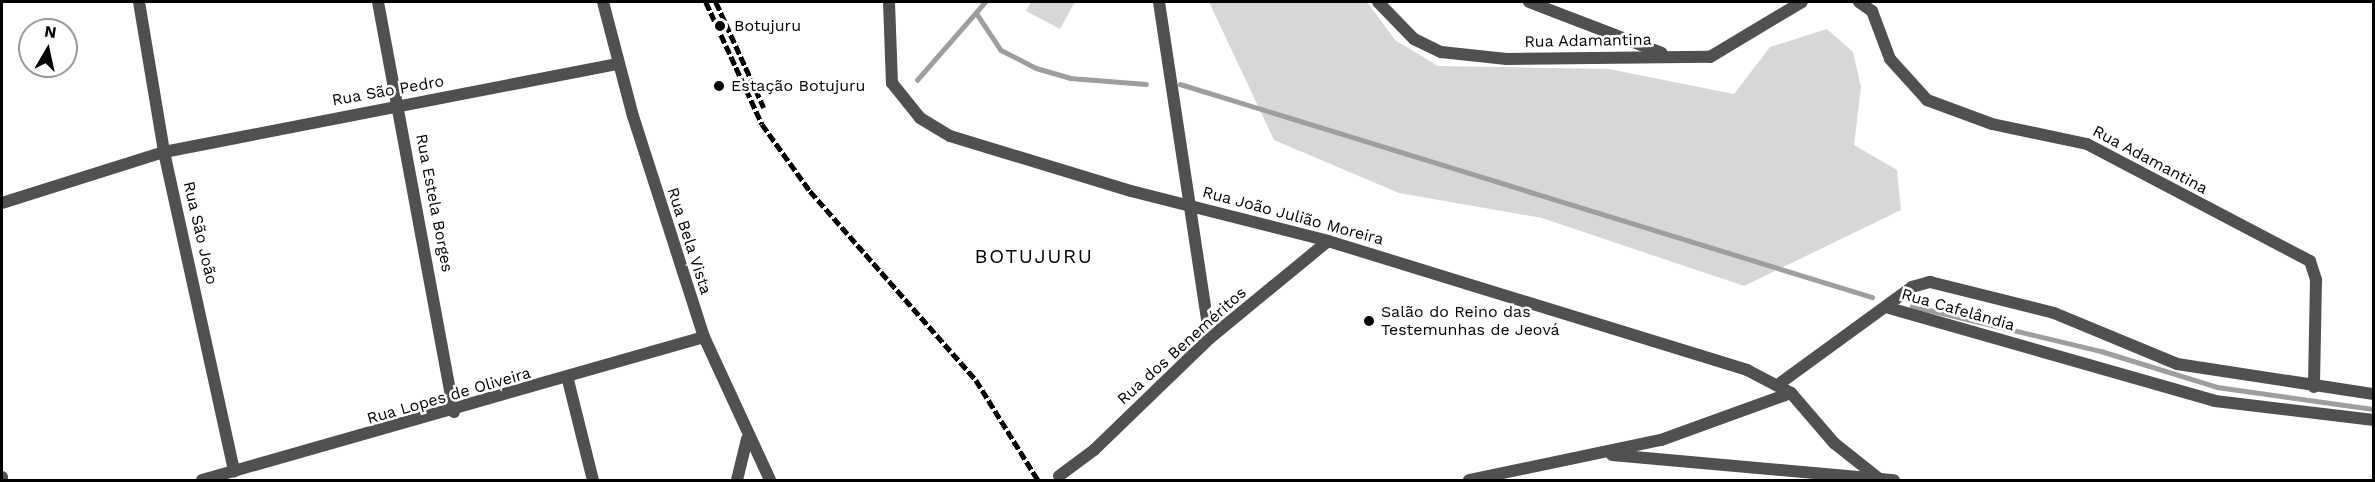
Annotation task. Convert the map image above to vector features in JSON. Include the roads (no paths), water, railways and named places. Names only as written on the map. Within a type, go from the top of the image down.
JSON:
[{"type":"street","name":"Rua São João","points":[[139,2],[164,152],[234,471]]},
{"type":"street","name":"Rua Estela Borges","points":[[378,2],[454,412]]},
{"type":"street","name":"Rua Bela Vista","points":[[603,2],[618,64],[704,337],[747,439],[770,480]]},
{"type":"street","name":"Rua João Julião Moreira","points":[[889,2],[892,83],[920,118],[987,149],[1190,206],[1328,241],[1779,384],[1791,393],[1834,442],[1877,477]]},
{"type":"street","points":[[1159,2],[1210,338]]},
{"type":"street","name":"Rua Adamantina","points":[[1378,2],[1414,39],[1441,52],[1507,59],[1710,57],[1802,2]]},
{"type":"street","points":[[1528,2],[1669,56]]},
{"type":"street","name":"Rua Adamantina","points":[[1859,2],[1872,11],[1890,59],[1927,100],[1992,124],[2087,144],[2310,261],[2316,280],[2314,387]]},
{"type":"street","name":"Rua São Pedro","points":[[2,203],[164,152],[618,64]]},
{"type":"street","name":"Rua dos Beneméritos","points":[[1059,476],[1094,450],[1210,338],[1328,241]]},
{"type":"street","name":"Rua Cafelândia","points":[[1889,308],[1912,286],[1939,283],[2054,313],[2177,364],[2314,387],[2373,394]]},
{"type":"street","points":[[1779,384],[1889,308]]},
{"type":"street","name":"Rua Cafelândia","points":[[1889,308],[2215,401],[2373,420]]},
{"type":"street","name":"Rua Lopes de Oliveira","points":[[202,480],[568,380],[704,337]]},
{"type":"street","points":[[568,380],[593,480]]},
{"type":"street","points":[[1470,480],[1605,454],[1791,393]]},
{"type":"street","points":[[737,480],[747,439]]},
{"type":"street","points":[[1605,454],[1894,480]]},
{"type":"waterway","points":[[917,80],[985,2]]},
{"type":"waterway","points":[[977,14],[1001,50],[1036,68],[1070,78],[1146,84]]},
{"type":"waterway","points":[[1180,84],[1872,297]]},
{"type":"waterway","points":[[1912,306],[2101,351],[2217,387],[2374,409]]},
{"type":"railway","points":[[706,2],[762,124],[810,191],[976,380],[1038,480]]},
{"type":"railway","points":[[716,2],[764,108]]},
{"type":"place","name":"Botujuru","points":[[720,26]]},
{"type":"place","name":"Estação Botujuru","points":[[719,86]]},
{"type":"place","name":"Salão do Reino das Testemunhas de Jeová","points":[[1369,321]]},
{"type":"district","name":"BOTUJURU","points":[[1034,256]]}]
